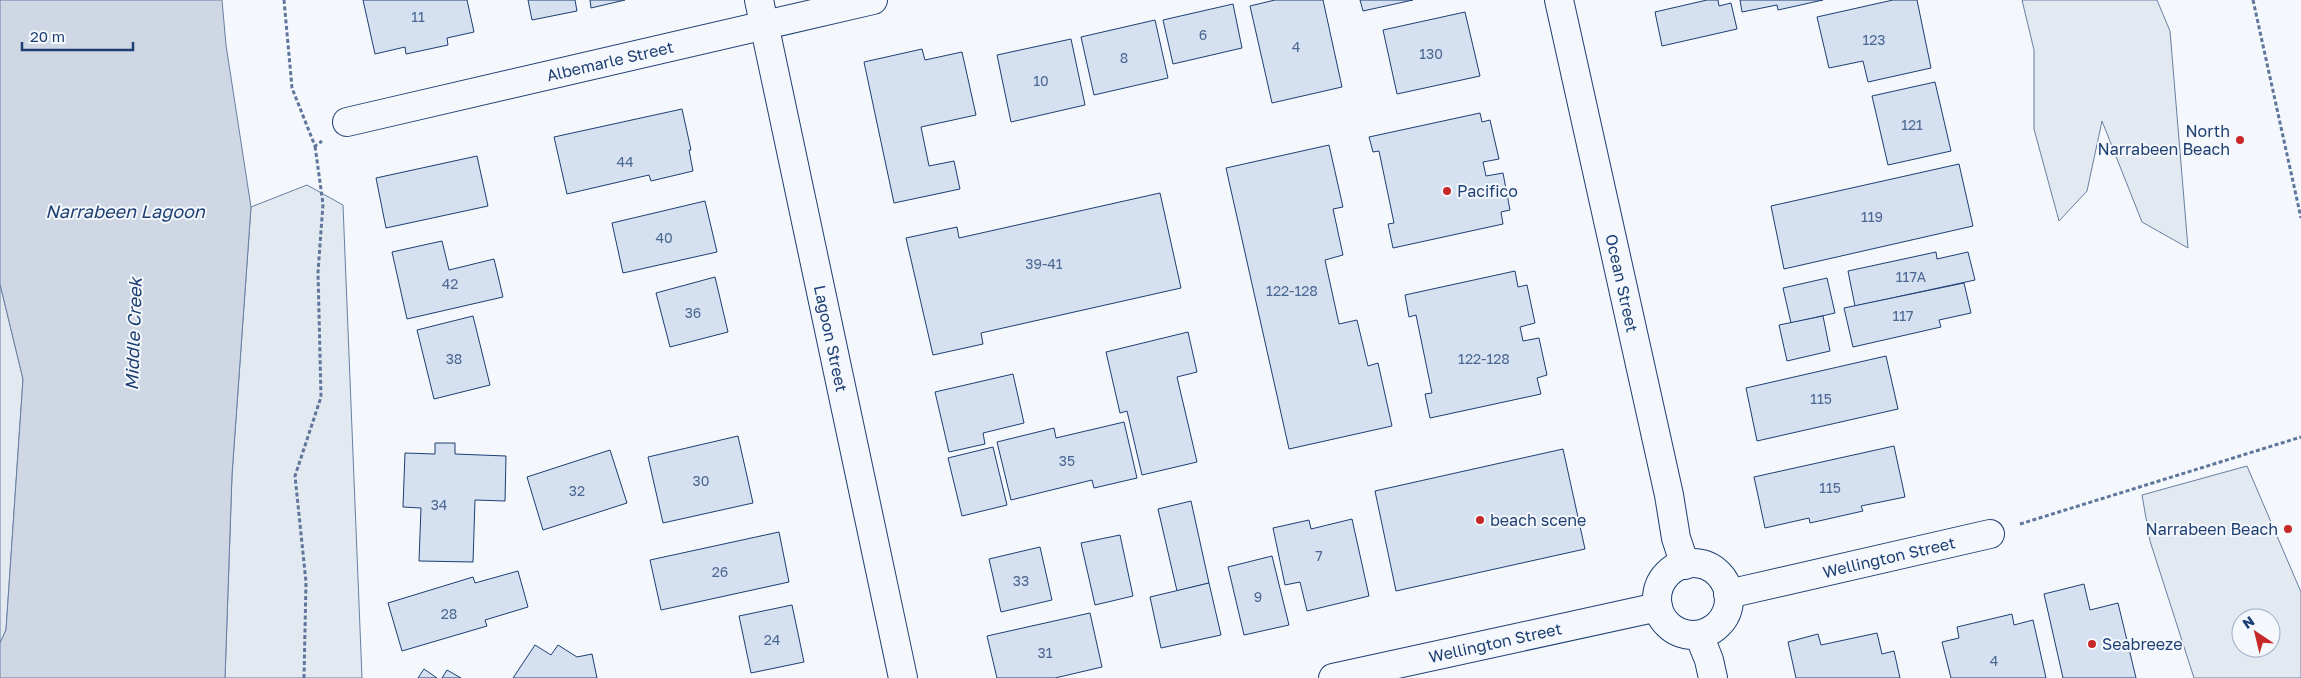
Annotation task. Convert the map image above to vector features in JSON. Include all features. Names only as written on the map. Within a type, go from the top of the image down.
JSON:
[{"type":"street","name":"Albemarle Street","points":[[347,122],[762,12],[873,0]]},
{"type":"street","name":"Ocean Street","points":[[1559,0],[1665,476],[1676,538],[1685,565]]},
{"type":"street","name":"Lagoon Street","points":[[762,12],[903,678]]},
{"type":"street","name":"Wellington Street","points":[[1728,594],[1990,534]]},
{"type":"street","points":[[1696,563],[1708,566],[1718,573],[1725,582],[1728,594],[1725,616],[1718,625],[1699,635],[1688,635],[1678,632],[1662,617],[1658,607],[1660,585],[1666,576],[1685,565],[1696,563]]},
{"type":"street","name":"Wellington Street","points":[[1332,678],[1658,607]]},
{"type":"street","points":[[1699,635],[1709,660],[1713,678]]},
{"type":"path","points":[[284,0],[292,88],[315,146],[324,204],[318,272],[321,397],[295,476],[306,582],[304,678]]},
{"type":"path","points":[[2253,0],[2301,218]]},
{"type":"path","points":[[315,146],[347,122]]},
{"type":"path","points":[[1990,534],[2301,438]]},
{"type":"shaded area","points":[[2022,0],[2157,0],[2170,31],[2188,248],[2142,222],[2102,121],[2087,191],[2059,221],[2034,129],[2034,50]]},
{"type":"shaded area","points":[[307,185],[343,205],[362,678],[225,678],[232,475],[251,207]]},
{"type":"shaded area","points":[[0,284],[23,379],[6,630],[0,643]]},
{"type":"shaded area","points":[[2247,466],[2301,592],[2301,678],[2194,678],[2150,541],[2142,495]]},
{"type":"water","name":"Narrabeen Lagoon","points":[[0,0],[222,0],[226,45],[251,207],[232,475],[225,678],[0,678],[0,643],[6,630],[23,379],[0,284]]},
{"type":"building","points":[[363,0],[467,0],[474,32],[447,38],[448,45],[406,54],[405,47],[375,54]]},
{"type":"building","points":[[528,0],[575,0],[577,11],[532,20]]},
{"type":"building","points":[[590,0],[625,0],[591,8]]},
{"type":"building","points":[[1275,0],[1323,0],[1342,87],[1272,103],[1250,6]]},
{"type":"building","points":[[1360,0],[1413,0],[1363,11]]},
{"type":"building","points":[[1707,0],[1718,0],[1719,6],[1731,3],[1737,29],[1662,46],[1655,12]]},
{"type":"building","points":[[1740,0],[1823,0],[1778,10],[1777,5],[1742,12]]},
{"type":"building","points":[[1893,0],[1917,0],[1931,68],[1868,82],[1863,61],[1829,68],[1817,17]]},
{"type":"building","points":[[1233,4],[1242,48],[1173,64],[1163,20]]},
{"type":"building","points":[[1465,12],[1480,76],[1397,94],[1383,30]]},
{"type":"building","points":[[1155,20],[1168,78],[1094,95],[1081,37]]},
{"type":"building","points":[[1071,39],[1085,105],[1011,122],[997,55]]},
{"type":"building","points":[[922,49],[925,60],[962,52],[976,115],[921,127],[929,166],[954,161],[960,189],[894,203],[864,62]]},
{"type":"building","points":[[1935,82],[1951,151],[1888,165],[1872,96]]},
{"type":"building","points":[[682,109],[691,150],[689,150],[693,171],[651,181],[649,175],[567,194],[554,137]]},
{"type":"building","name":"Pacifico","points":[[1480,113],[1482,122],[1490,120],[1499,159],[1483,162],[1486,176],[1503,173],[1510,210],[1501,212],[1503,224],[1393,248],[1388,224],[1394,223],[1379,151],[1373,152],[1369,137]]},
{"type":"building","points":[[1329,145],[1343,207],[1333,209],[1343,255],[1325,260],[1339,324],[1357,320],[1368,366],[1378,363],[1392,426],[1289,449],[1226,168]]},
{"type":"building","points":[[477,156],[488,206],[386,228],[376,178]]},
{"type":"building","points":[[1959,164],[1973,226],[1784,269],[1771,206]]},
{"type":"building","points":[[1160,193],[1181,288],[981,333],[983,344],[933,355],[906,238],[957,227],[959,238]]},
{"type":"building","points":[[705,201],[717,252],[623,273],[612,223]]},
{"type":"building","points":[[442,241],[449,270],[494,259],[503,297],[407,319],[392,252]]},
{"type":"building","points":[[1936,252],[1937,259],[1968,252],[1975,280],[1855,306],[1848,271]]},
{"type":"building","points":[[1515,271],[1518,287],[1527,285],[1535,323],[1520,327],[1523,341],[1539,338],[1547,375],[1537,378],[1541,394],[1430,418],[1425,394],[1432,393],[1416,315],[1409,317],[1405,295]]},
{"type":"building","points":[[715,277],[728,332],[670,347],[656,293]]},
{"type":"building","points":[[1827,278],[1835,313],[1791,323],[1783,288]]},
{"type":"building","points":[[1964,283],[1971,313],[1939,320],[1941,327],[1853,347],[1844,308]]},
{"type":"building","points":[[473,316],[490,385],[434,399],[417,330]]},
{"type":"building","points":[[1823,316],[1830,351],[1787,361],[1779,325]]},
{"type":"building","points":[[1188,332],[1197,372],[1177,377],[1197,462],[1142,475],[1127,411],[1120,413],[1106,352]]},
{"type":"building","points":[[1886,356],[1898,409],[1757,441],[1746,388]]},
{"type":"building","points":[[1013,374],[1024,423],[983,433],[985,444],[949,452],[935,392]]},
{"type":"building","points":[[1124,422],[1137,478],[1094,488],[1092,480],[1011,500],[997,442],[1054,428],[1056,438]]},
{"type":"building","points":[[738,436],[753,503],[663,523],[648,457]]},
{"type":"building","points":[[435,443],[455,443],[455,454],[506,456],[505,501],[475,500],[473,562],[419,561],[421,508],[403,507],[405,453],[435,454]]},
{"type":"building","points":[[1894,446],[1905,497],[1861,506],[1863,511],[1810,523],[1809,518],[1765,528],[1754,477]]},
{"type":"building","points":[[993,447],[1007,505],[962,516],[948,458]]},
{"type":"building","name":"beach scene","points":[[1563,449],[1585,549],[1396,591],[1375,491]]},
{"type":"building","points":[[610,450],[627,503],[543,530],[527,477]]},
{"type":"building","points":[[1191,501],[1209,583],[1177,591],[1158,509]]},
{"type":"building","points":[[1352,519],[1369,596],[1307,611],[1300,582],[1285,585],[1273,528],[1309,520],[1311,529]]},
{"type":"building","points":[[779,532],[789,582],[661,610],[650,560]]},
{"type":"building","points":[[1120,535],[1133,596],[1095,605],[1081,543]]},
{"type":"building","points":[[1040,547],[1052,600],[1001,612],[989,559]]},
{"type":"building","points":[[1272,556],[1289,625],[1244,635],[1228,567]]},
{"type":"building","points":[[518,571],[528,607],[485,620],[487,626],[402,651],[388,603],[473,577],[475,583]]},
{"type":"building","points":[[1209,583],[1221,635],[1161,648],[1150,597]]},
{"type":"building","name":"Seabreeze","points":[[2084,584],[2090,610],[2118,603],[2136,678],[2063,678],[2044,594]]},
{"type":"building","points":[[792,605],[804,662],[751,673],[739,616]]},
{"type":"building","points":[[1090,613],[1102,667],[1055,678],[997,678],[987,636]]},
{"type":"building","points":[[2012,614],[2014,625],[2033,620],[2046,678],[1951,678],[1942,642],[1959,638],[1957,627]]},
{"type":"building","points":[[1877,633],[1882,654],[1894,651],[1900,678],[1796,678],[1788,642],[1818,634],[1821,645]]},
{"type":"building","points":[[535,645],[551,655],[558,645],[577,657],[592,654],[597,678],[513,678]]},
{"type":"building","points":[[424,669],[437,678],[418,678]]},
{"type":"building","points":[[447,670],[461,678],[442,678]]},
{"type":"place","name":"North Narrabeen Beach","points":[[2240,140]]},
{"type":"place","name":"Pacifico","points":[[1447,191]]},
{"type":"place","name":"beach scene","points":[[1480,520]]},
{"type":"place","name":"Narrabeen Beach","points":[[2288,529]]},
{"type":"place","name":"Seabreeze","points":[[2092,644]]},
{"type":"water label","name":"Middle Creek","points":[[133,334]]}]
